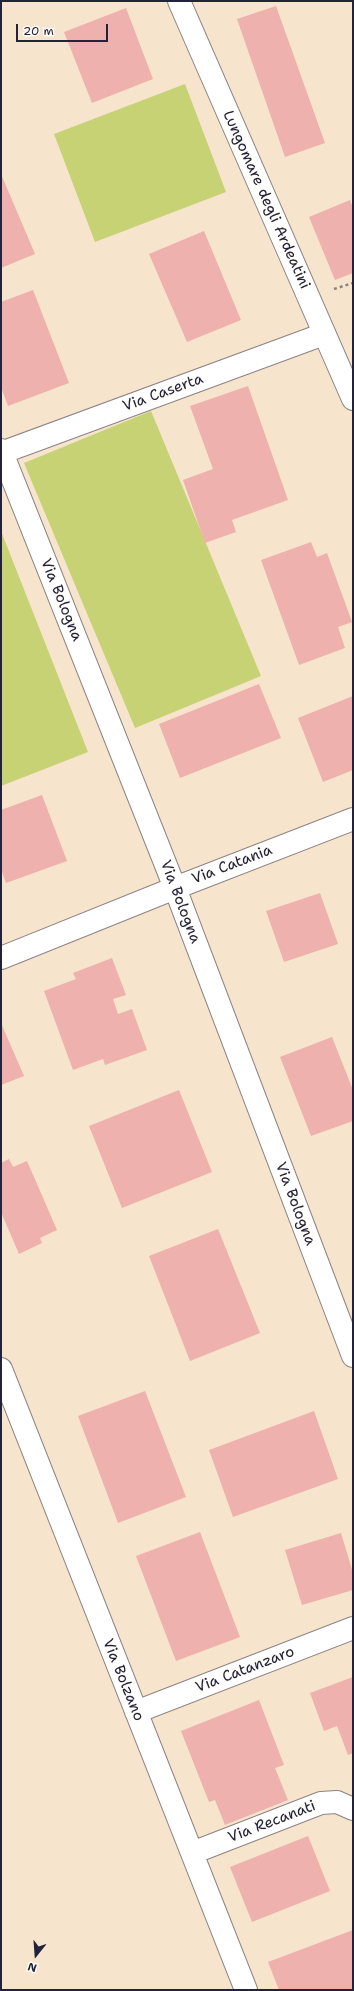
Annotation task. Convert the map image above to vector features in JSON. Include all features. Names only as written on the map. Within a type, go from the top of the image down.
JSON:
[{"type":"street","name":"Lungomare degli Ardeatini","points":[[179,1],[353,399]]},
{"type":"street","name":"Via Caserta","points":[[1,452],[324,334]]},
{"type":"street","name":"Via Bologna","points":[[1,452],[175,888],[353,1356]]},
{"type":"street","name":"Via Catania","points":[[1,958],[353,818]]},
{"type":"street","name":"Via Bolzano","points":[[1,1369],[246,1990]]},
{"type":"street","name":"Via Catanzaro","points":[[136,1712],[353,1628]]},
{"type":"street","name":"Via Recanati","points":[[192,1853],[321,1803],[337,1802],[346,1804],[353,1809]]},
{"type":"green space","points":[[185,84],[226,192],[95,242],[54,134]]},
{"type":"green space","points":[[151,411],[261,676],[135,728],[24,463]]},
{"type":"green space","points":[[1,531],[88,752],[1,786]]},
{"type":"building","points":[[276,6],[325,143],[285,157],[237,19]]},
{"type":"building","points":[[126,8],[153,79],[92,103],[64,32]]},
{"type":"building","points":[[1,174],[35,254],[1,268]]},
{"type":"building","points":[[350,200],[353,208],[353,273],[335,280],[309,217]]},
{"type":"building","points":[[204,231],[241,320],[187,342],[149,254]]},
{"type":"building","points":[[33,290],[69,383],[8,406],[1,387],[1,302]]},
{"type":"building","points":[[248,386],[288,500],[232,520],[236,532],[205,543],[183,480],[213,469],[190,406]]},
{"type":"building","points":[[311,542],[317,557],[327,553],[352,622],[338,627],[345,648],[299,665],[261,560]]},
{"type":"building","points":[[259,684],[281,738],[180,778],[159,724]]},
{"type":"building","points":[[353,696],[353,770],[323,782],[298,718]]},
{"type":"building","points":[[42,795],[67,861],[6,883],[1,869],[1,810]]},
{"type":"building","points":[[320,893],[338,944],[284,962],[266,911]]},
{"type":"building","points":[[112,958],[126,995],[113,999],[118,1014],[132,1009],[147,1050],[105,1065],[103,1059],[73,1070],[44,991],[76,979],[73,973]]},
{"type":"building","points":[[1,1023],[24,1076],[1,1085]]},
{"type":"building","points":[[332,1037],[353,1090],[353,1121],[311,1136],[280,1057]]},
{"type":"building","points":[[179,1090],[212,1172],[122,1208],[89,1126]]},
{"type":"building","points":[[9,1159],[13,1167],[27,1161],[57,1230],[40,1238],[42,1243],[19,1254],[1,1212],[1,1163]]},
{"type":"building","points":[[218,1229],[260,1333],[190,1361],[149,1256]]},
{"type":"building","points":[[145,1391],[186,1497],[118,1523],[78,1416]]},
{"type":"building","points":[[314,1411],[338,1479],[233,1517],[209,1450]]},
{"type":"building","points":[[200,1532],[240,1637],[176,1661],[136,1556]]},
{"type":"building","points":[[341,1533],[353,1573],[353,1590],[302,1605],[285,1550]]},
{"type":"building","points":[[353,1677],[353,1753],[348,1755],[337,1726],[324,1731],[310,1693]]},
{"type":"building","points":[[259,1700],[284,1765],[275,1768],[288,1800],[225,1825],[215,1800],[209,1802],[181,1731]]},
{"type":"building","points":[[308,1836],[330,1891],[252,1922],[230,1867]]},
{"type":"building","points":[[353,1930],[353,1990],[279,1990],[268,1962]]}]
